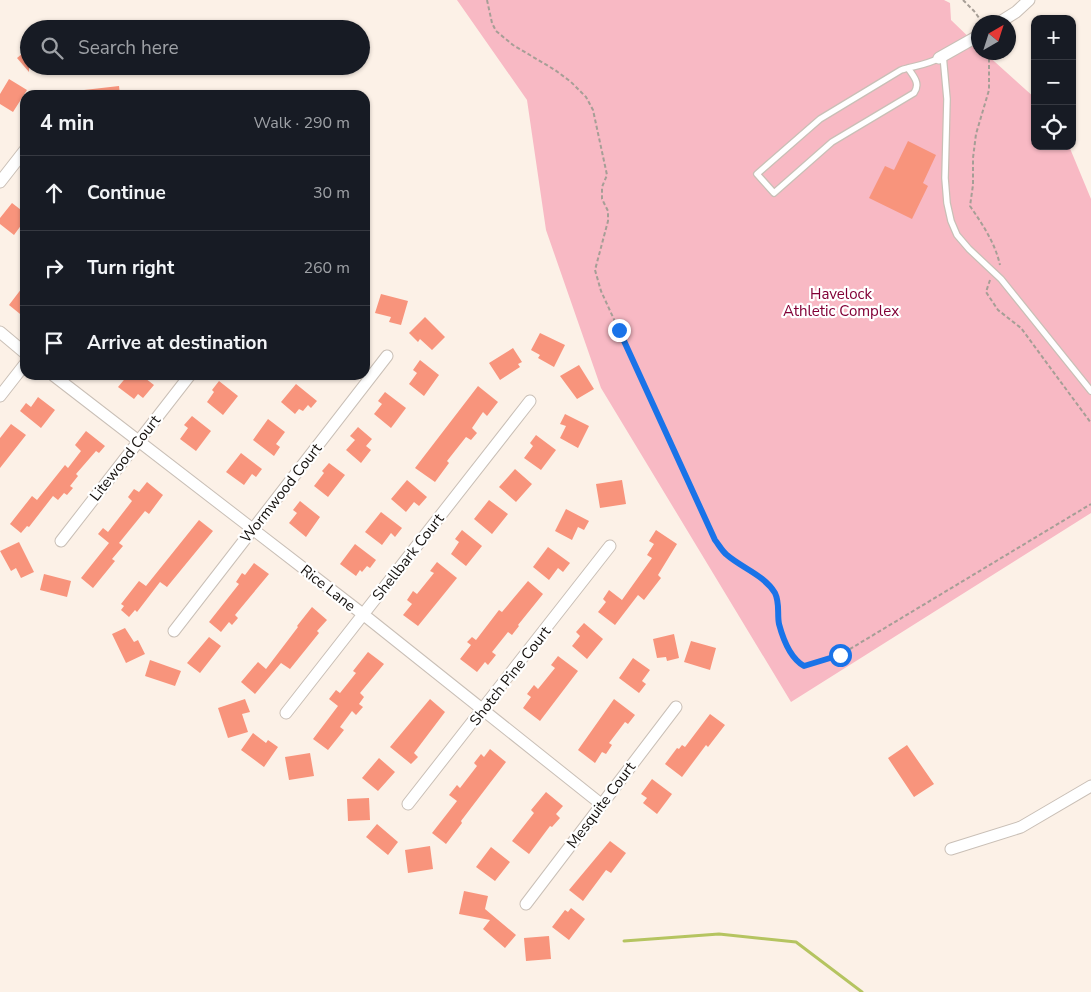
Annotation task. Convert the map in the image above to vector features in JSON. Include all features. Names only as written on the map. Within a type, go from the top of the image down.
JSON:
[{"type":"street","points":[[1011,15],[1029,0]]},
{"type":"street","points":[[941,57],[971,40]]},
{"type":"street","points":[[0,182],[20,156]]},
{"type":"street","points":[[0,332],[20,349]]},
{"type":"street","name":"Wormwood Court","points":[[370,378],[387,356]]},
{"type":"street","points":[[0,396],[20,370]]},
{"type":"street","name":"Rice Lane","points":[[59,380],[364,615],[601,804]]},
{"type":"street","name":"Litewood Court","points":[[61,541],[186,380]]},
{"type":"street","name":"Wormwood Court","points":[[174,631],[369,380]]},
{"type":"street","name":"Shellbark Court","points":[[286,713],[530,401]]},
{"type":"street","name":"Shotch Pine Court","points":[[408,804],[483,711],[610,546]]},
{"type":"street","name":"Mesquite Court","points":[[526,904],[676,707]]},
{"type":"street","points":[[951,849],[1020,827],[1091,786]]},
{"type":"lane","points":[[908,68],[917,82],[914,93],[827,144],[774,193],[757,174],[820,119],[901,70],[941,57],[947,98],[945,178],[947,203],[951,221],[957,235],[1000,279],[1091,391]]},
{"type":"path","points":[[487,0],[492,23],[496,31],[513,45],[571,82],[586,97],[593,110],[607,175],[602,187],[602,199],[608,211],[608,221],[595,270],[602,291],[715,540],[727,555],[748,568],[775,594],[778,602],[779,624],[791,655],[796,661],[804,666],[840,655],[1091,504]]},
{"type":"path","points":[[963,0],[977,15]]},
{"type":"path","points":[[989,60],[989,90],[976,134],[972,158],[973,185],[970,206],[987,232],[1000,266]]},
{"type":"path","points":[[990,280],[986,292],[998,310],[1021,328],[1091,423]]},
{"type":"green space","name":"Havelock Athletic Complex","points":[[457,0],[944,0],[950,3],[951,20],[971,39],[971,60],[993,60],[1031,94],[1031,150],[1071,150],[1091,199],[1091,513],[791,702],[601,388],[546,230],[527,100]]},
{"type":"building","points":[[9,79],[27,90],[20,90],[20,101],[13,112],[0,104],[0,94]]},
{"type":"building","points":[[119,86],[119,90],[84,90]]},
{"type":"building","points":[[908,141],[936,155],[923,183],[928,186],[912,219],[869,198],[885,166],[894,170]]},
{"type":"building","points":[[12,203],[20,209],[20,227],[14,235],[0,224],[0,218]]},
{"type":"building","points":[[20,291],[20,314],[9,305]]},
{"type":"building","points":[[381,294],[408,301],[401,325],[389,322],[391,317],[375,313]]},
{"type":"building","points":[[425,317],[445,337],[432,350],[420,339],[418,342],[409,333]]},
{"type":"building","points":[[540,333],[565,345],[554,367],[538,358],[540,355],[531,350]]},
{"type":"building","points":[[513,348],[522,362],[518,364],[520,367],[500,380],[489,363]]},
{"type":"building","points":[[420,360],[439,375],[424,396],[409,384],[417,373],[413,370]]},
{"type":"building","points":[[579,365],[594,389],[577,399],[560,376]]},
{"type":"building","points":[[124,380],[148,380],[154,385],[143,398],[138,394],[134,399],[118,387]]},
{"type":"building","points":[[219,381],[238,396],[223,415],[207,402],[214,392],[212,390]]},
{"type":"building","points":[[296,384],[317,401],[311,408],[308,405],[303,411],[299,409],[295,414],[281,402]]},
{"type":"building","points":[[478,386],[498,402],[487,416],[483,412],[472,428],[477,433],[471,440],[466,437],[447,461],[449,463],[435,482],[415,468]]},
{"type":"building","points":[[385,392],[406,408],[391,428],[374,414],[382,404],[378,401]]},
{"type":"building","points":[[38,397],[55,410],[41,428],[20,411],[26,403],[31,407]]},
{"type":"building","points":[[565,414],[589,426],[578,448],[560,438],[566,426],[560,424]]},
{"type":"building","points":[[192,416],[211,431],[196,451],[180,439],[188,428],[184,425]]},
{"type":"building","points":[[268,419],[285,432],[276,444],[280,447],[274,456],[253,440]]},
{"type":"building","points":[[11,424],[26,435],[0,468],[0,438]]},
{"type":"building","points":[[358,427],[372,439],[366,446],[371,450],[361,463],[346,450],[355,440],[350,436]]},
{"type":"building","points":[[86,431],[105,446],[99,453],[96,451],[76,474],[78,476],[70,486],[73,488],[67,495],[64,493],[58,500],[53,496],[29,527],[27,526],[21,533],[10,524],[32,496],[37,500],[65,465],[68,468],[81,451],[75,445]]},
{"type":"building","points":[[536,435],[556,450],[541,470],[524,458],[533,446],[530,443]]},
{"type":"building","points":[[241,453],[262,469],[256,477],[252,474],[244,485],[226,472]]},
{"type":"building","points":[[329,463],[345,475],[328,497],[314,486]]},
{"type":"building","points":[[515,469],[532,484],[516,502],[499,487]]},
{"type":"building","points":[[407,480],[427,497],[419,506],[414,502],[406,512],[391,499]]},
{"type":"building","points":[[622,480],[626,504],[600,508],[596,484]]},
{"type":"building","points":[[147,482],[163,495],[149,514],[145,511],[119,543],[123,546],[112,559],[115,561],[93,588],[81,578],[109,543],[98,534],[103,528],[108,532],[132,501],[128,497],[134,489],[139,492]]},
{"type":"building","points":[[489,500],[508,514],[492,534],[474,519]]},
{"type":"building","points":[[300,501],[320,517],[306,537],[289,523],[297,513],[293,510]]},
{"type":"building","points":[[566,509],[589,521],[584,530],[578,527],[572,540],[555,531]]},
{"type":"building","points":[[381,512],[402,528],[395,537],[391,533],[382,545],[365,532]]},
{"type":"building","points":[[199,520],[213,531],[167,587],[160,582],[137,612],[135,610],[129,617],[121,610],[124,606],[121,604],[139,581],[146,586]]},
{"type":"building","points":[[462,530],[482,546],[466,566],[451,554],[459,542],[455,539]]},
{"type":"building","points":[[656,530],[677,544],[658,575],[661,578],[644,600],[638,595],[615,625],[598,612],[606,602],[603,599],[609,590],[622,600],[652,558],[647,555],[654,544],[649,541]]},
{"type":"building","points":[[19,542],[34,572],[21,578],[16,568],[11,571],[0,551]]},
{"type":"building","points":[[355,544],[376,560],[370,568],[367,566],[362,572],[360,570],[356,576],[340,564]]},
{"type":"building","points":[[548,547],[570,563],[563,572],[558,568],[549,580],[533,567]]},
{"type":"building","points":[[437,562],[457,578],[418,626],[403,615],[412,604],[407,600],[413,591],[417,594],[434,573],[430,571]]},
{"type":"building","points":[[254,563],[269,574],[235,615],[238,618],[232,625],[229,622],[221,632],[209,622],[239,584],[236,582],[242,573],[245,575]]},
{"type":"building","points":[[44,574],[71,581],[67,597],[40,590]]},
{"type":"building","points":[[528,581],[543,594],[512,635],[508,632],[492,652],[496,655],[488,665],[485,662],[477,672],[460,659],[471,645],[467,642],[472,637],[476,640],[499,610],[502,612]]},
{"type":"building","points":[[312,607],[327,620],[317,631],[319,633],[290,669],[281,663],[255,694],[241,682],[258,662],[266,669]]},
{"type":"building","points":[[584,623],[603,639],[587,659],[572,646],[580,636],[576,632]]},
{"type":"building","points":[[125,628],[134,642],[138,640],[145,654],[126,663],[112,634]]},
{"type":"building","points":[[674,634],[679,658],[667,661],[666,657],[657,658],[653,639]]},
{"type":"building","points":[[209,637],[221,646],[200,673],[187,663]]},
{"type":"building","points":[[691,641],[716,648],[710,670],[684,662]]},
{"type":"building","points":[[368,652],[384,664],[360,693],[364,697],[359,704],[363,707],[356,715],[352,711],[340,727],[344,730],[328,750],[313,739],[338,706],[329,699],[336,690],[340,693],[356,673],[353,671]]},
{"type":"building","points":[[558,656],[578,671],[540,721],[523,708],[531,697],[527,694],[534,685],[538,689],[555,668],[551,665]]},
{"type":"building","points":[[633,658],[650,670],[642,681],[646,684],[639,693],[619,678]]},
{"type":"building","points":[[150,660],[181,671],[175,686],[145,676]]},
{"type":"building","points":[[245,699],[250,712],[242,714],[248,732],[228,738],[218,708]]},
{"type":"building","points":[[430,699],[445,712],[414,753],[418,757],[411,764],[390,747]]},
{"type":"building","points":[[614,699],[635,715],[628,724],[625,722],[609,743],[612,745],[606,754],[602,752],[595,763],[578,750]]},
{"type":"building","points":[[710,714],[725,725],[708,747],[706,745],[682,777],[665,764],[677,748],[679,749],[682,745],[685,747]]},
{"type":"building","points":[[253,733],[266,743],[268,740],[278,747],[264,767],[241,750]]},
{"type":"building","points":[[907,745],[934,784],[914,797],[888,758]]},
{"type":"building","points":[[490,749],[506,762],[446,844],[432,833],[457,801],[449,795],[457,785],[460,788],[477,766],[474,763],[481,754],[484,757]]},
{"type":"building","points":[[310,753],[314,776],[289,780],[285,757]]},
{"type":"building","points":[[379,758],[395,772],[378,791],[362,778]]},
{"type":"building","points":[[652,779],[672,794],[657,814],[643,803],[647,798],[641,794]]},
{"type":"building","points":[[546,792],[563,806],[556,814],[560,818],[552,827],[550,826],[529,854],[512,841],[534,813],[531,810]]},
{"type":"building","points":[[369,798],[370,820],[348,821],[347,799]]},
{"type":"building","points":[[377,824],[398,842],[388,855],[366,837]]},
{"type":"building","points":[[610,841],[626,853],[611,873],[606,870],[583,901],[569,890]]},
{"type":"building","points":[[430,846],[433,869],[408,873],[405,850]]},
{"type":"building","points":[[491,847],[510,862],[495,881],[476,867]]},
{"type":"building","points":[[464,891],[488,896],[485,909],[516,935],[505,948],[483,929],[490,920],[459,914]]},
{"type":"building","points":[[571,908],[585,919],[569,940],[552,927],[565,910],[568,912]]},
{"type":"building","points":[[549,936],[551,959],[526,961],[524,938]]},
{"type":"waterway","points":[[624,941],[719,934],[796,942],[862,992]]},
{"type":"route","points":[[619,330],[715,540],[727,555],[748,568],[775,594],[778,602],[779,624],[791,655],[804,666],[840,655]]}]
